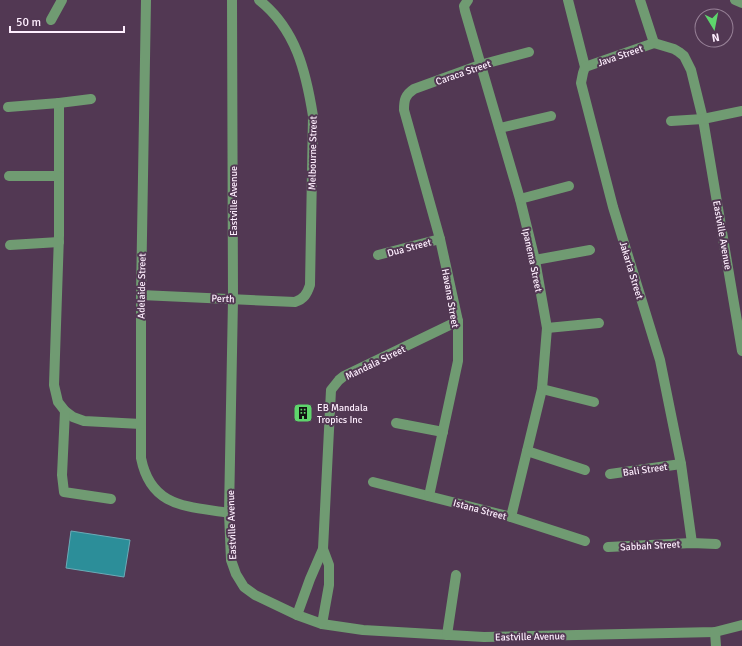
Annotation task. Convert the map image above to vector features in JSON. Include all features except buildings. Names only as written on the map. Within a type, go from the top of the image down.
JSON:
[{"type":"street","points":[[51,20],[62,0]]},
{"type":"street","name":"Adelaide Street","points":[[146,0],[141,295],[141,458],[147,478],[157,493],[177,504],[229,513]]},
{"type":"street","name":"Eastville Avenue","points":[[232,0],[233,299],[229,513],[231,560],[236,574],[244,587],[255,595],[297,615],[322,624],[363,630],[448,635],[483,641],[715,632],[742,625]]},
{"type":"street","name":"Melbourne Street","points":[[259,0],[276,16],[291,36],[304,70],[311,102],[313,116],[310,285],[308,292],[304,297]]},
{"type":"street","name":"Jakarta Street","points":[[568,0],[585,67],[581,78],[581,83],[613,207],[660,360],[681,464],[692,542]]},
{"type":"street","points":[[640,0],[654,43]]},
{"type":"street","points":[[735,0],[742,3]]},
{"type":"street","name":"Ipanema Street","points":[[466,3],[480,65],[520,199],[534,260],[547,328],[542,389],[511,517]]},
{"type":"street","name":"Eastville Avenue","points":[[654,43],[674,49],[684,56],[691,70],[703,119],[742,351]]},
{"type":"street","name":"Java Street","points":[[585,67],[654,43]]},
{"type":"street","name":"Caraca Street","points":[[404,102],[405,97],[414,89],[480,65],[529,52]]},
{"type":"street","points":[[8,108],[91,99]]},
{"type":"street","name":"Havana Street","points":[[404,102],[404,110],[440,239],[458,321],[458,361],[429,496]]},
{"type":"street","points":[[59,103],[59,242],[54,385],[58,402],[65,411],[73,417],[84,421],[141,424]]},
{"type":"street","points":[[671,122],[703,119],[742,111]]},
{"type":"street","points":[[500,128],[551,116]]},
{"type":"street","points":[[8,176],[59,176]]},
{"type":"street","points":[[520,199],[569,186]]},
{"type":"street","name":"Dua Street","points":[[378,256],[440,239]]},
{"type":"street","points":[[10,245],[59,242]]},
{"type":"street","points":[[534,260],[590,250]]},
{"type":"street","name":"Perth","points":[[141,295],[295,302],[304,297]]},
{"type":"street","name":"Mandala Street","points":[[323,549],[331,390],[344,376],[458,321]]},
{"type":"street","points":[[547,328],[599,323]]},
{"type":"street","points":[[542,389],[594,402]]},
{"type":"street","points":[[65,411],[62,475],[64,492],[111,499]]},
{"type":"street","points":[[396,423],[443,432]]},
{"type":"street","points":[[527,451],[585,470]]},
{"type":"street","name":"Bali Street","points":[[610,474],[681,464]]},
{"type":"street","name":"Istana Street","points":[[373,482],[511,517],[585,541]]},
{"type":"street","name":"Sabbah Street","points":[[608,547],[692,542],[716,544]]},
{"type":"street","points":[[297,615],[323,549]]},
{"type":"street","points":[[322,624],[329,585],[329,565],[323,549]]},
{"type":"street","points":[[448,635],[456,575]]},
{"type":"street","points":[[715,632],[716,646]]},
{"type":"shaded area","points":[[71,531],[130,540],[124,577],[66,568]]},
{"type":"place","name":"EB Mandala Tropics Inc","points":[[303,413]]}]
